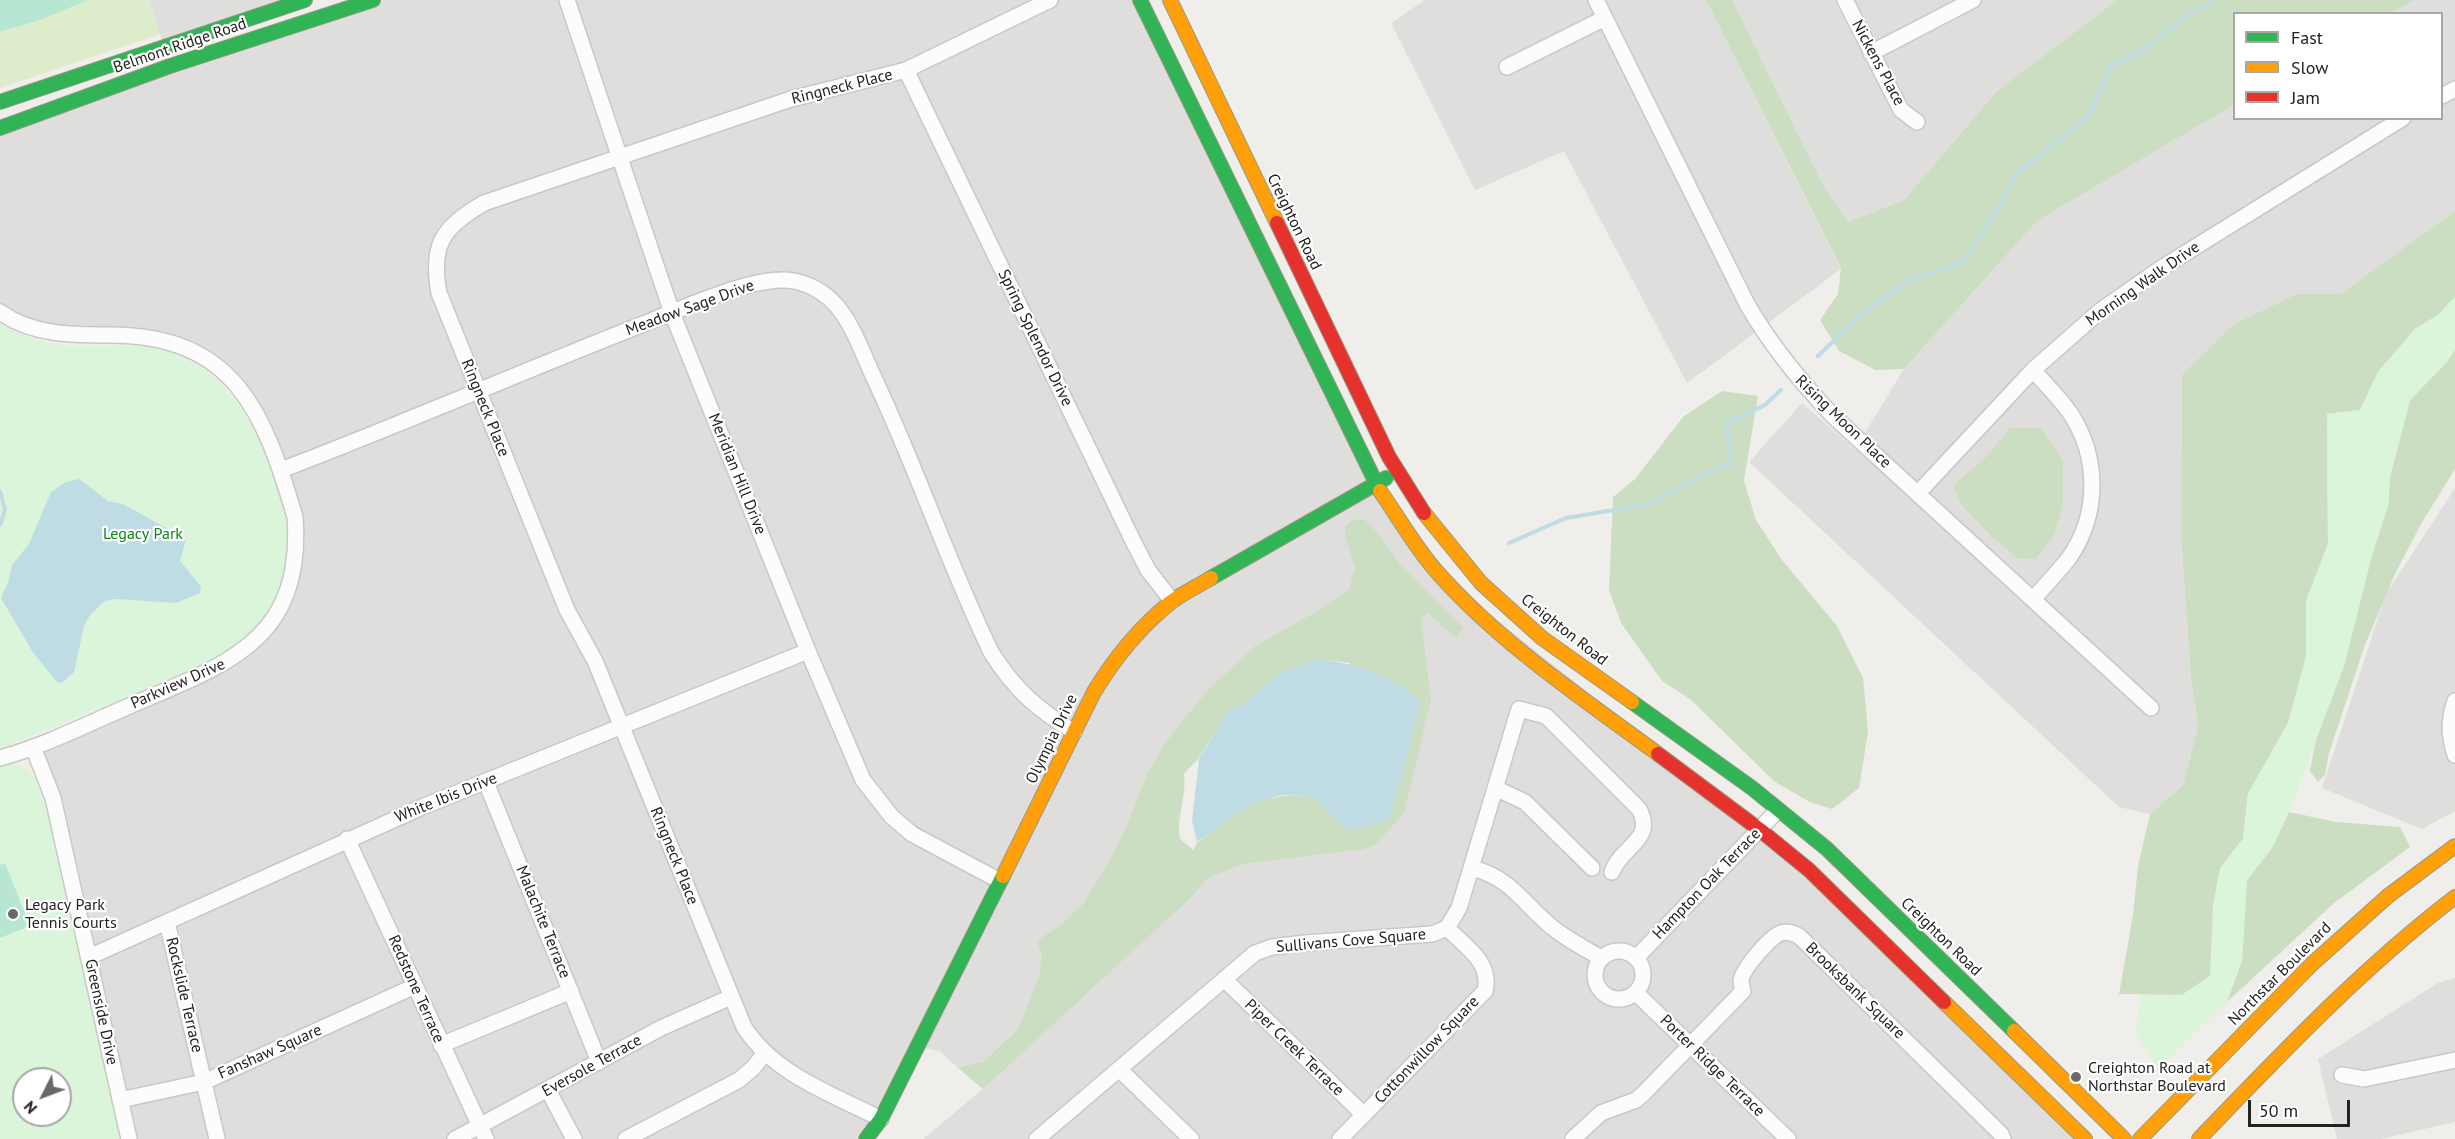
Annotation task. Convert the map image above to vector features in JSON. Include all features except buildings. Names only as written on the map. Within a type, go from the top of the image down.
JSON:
[{"type":"street","name":"Belmont Ridge Road","points":[[0,102],[305,0]]},
{"type":"street","name":"Belmont Ridge Road","points":[[0,128],[170,66],[373,0]]},
{"type":"street","name":"Meridian Hill Drive","points":[[567,0],[672,313],[850,754],[877,801],[912,834],[1000,881]]},
{"type":"street","name":"Ringneck Place","points":[[881,1119],[787,1071],[754,1043],[744,1027],[595,661],[567,610],[478,392],[439,293],[435,268],[441,245],[450,227],[484,202],[791,99],[906,70],[1050,0]]},
{"type":"street","points":[[1140,0],[1375,484],[1437,572],[1496,630],[1528,657],[1760,830],[1809,870],[2085,1139]]},
{"type":"street","name":"Creighton Road","points":[[1170,0],[1397,472],[1433,526],[1481,583],[1534,631],[1752,788],[1827,849],[2124,1139]]},
{"type":"street","name":"Rising Moon Place","points":[[1596,0],[1747,304],[1765,335],[1797,377],[1833,416],[2151,708]]},
{"type":"street","name":"Nickens Place","points":[[1845,0],[1901,110],[1917,122]]},
{"type":"street","points":[[1871,53],[1973,0]]},
{"type":"street","points":[[1507,67],[1605,18]]},
{"type":"street","name":"Spring Splendor Drive","points":[[906,70],[1133,542],[1149,570],[1172,601]]},
{"type":"street","name":"Morning Walk Drive","points":[[1918,493],[2033,370],[2100,311],[2163,267],[2400,120]]},
{"type":"street","name":"Meadow Sage Drive","points":[[281,470],[722,294],[782,279],[800,282],[813,288],[835,304],[857,341],[905,442],[991,652],[1005,675],[1027,699],[1074,732]]},
{"type":"street","name":"Parkview Drive","points":[[0,312],[26,327],[46,331],[74,335],[132,335],[174,344],[213,364],[236,384],[252,404],[266,430],[296,517],[296,554],[292,580],[278,609],[262,634],[248,648],[219,667],[33,747],[0,758]]},
{"type":"street","points":[[2033,370],[2071,415],[2088,453],[2093,487],[2085,527],[2076,547],[2033,599]]},
{"type":"street","name":"Olympia Drive","points":[[866,1139],[881,1119],[1107,669],[1142,628],[1172,601],[1397,472]]},
{"type":"street","name":"White Ibis Drive","points":[[89,957],[347,839],[808,651]]},
{"type":"street","points":[[2455,701],[2450,716],[2450,738],[2455,755]]},
{"type":"street","name":"Sullivans Cove Square","points":[[1037,1139],[1255,953],[1272,947],[1305,943],[1432,934],[1447,928],[1460,908],[1519,709],[1546,716],[1640,809],[1644,819],[1644,830],[1638,840],[1616,862],[1612,872]]},
{"type":"street","name":"Greenside Drive","points":[[33,747],[53,798],[129,1139]]},
{"type":"street","name":"Malachite Terrace","points":[[486,782],[599,1062]]},
{"type":"street","points":[[1495,788],[1525,802],[1592,868]]},
{"type":"street","name":"Hampton Oak Terrace","points":[[1636,958],[1778,810]]},
{"type":"street","name":"Redstone Terrace","points":[[347,839],[483,1132]]},
{"type":"street","name":"Northstar Boulevard","points":[[2140,1139],[2312,964],[2388,896],[2455,846]]},
{"type":"street","points":[[1472,867],[1502,879],[1556,930],[1600,958]]},
{"type":"street","points":[[2199,1139],[2346,989],[2419,923],[2455,897]]},
{"type":"street","name":"Rockslide Terrace","points":[[166,922],[217,1139]]},
{"type":"street","name":"Cottonwillow Square","points":[[1340,1139],[1485,991],[1485,972],[1481,961],[1447,928]]},
{"type":"street","name":"Brooksbank Square","points":[[1690,1044],[1743,991],[1741,981],[1757,954],[1779,934],[1790,932],[1800,936],[1993,1126],[2003,1139]]},
{"type":"street","points":[[1618,950],[1628,952],[1636,958],[1643,975],[1636,993],[1619,1000],[1601,993],[1594,975],[1600,958],[1609,952],[1618,950]]},
{"type":"street","name":"Piper Creek Terrace","points":[[1224,979],[1364,1115]]},
{"type":"street","name":"Fanshaw Square","points":[[120,1100],[204,1082],[415,986]]},
{"type":"street","points":[[441,1045],[571,992]]},
{"type":"street","name":"Porter Ridge Terrace","points":[[1636,993],[1788,1139]]},
{"type":"street","name":"Eversole Terrace","points":[[455,1139],[483,1132],[548,1090],[661,1028],[731,997]]},
{"type":"street","points":[[1582,1136],[1601,1113],[1636,1100],[1690,1044]]},
{"type":"street","points":[[626,1139],[739,1080],[765,1053]]},
{"type":"street","points":[[2342,1075],[2364,1079],[2455,1060]]},
{"type":"street","points":[[1119,1069],[1191,1139]]},
{"type":"street","points":[[548,1090],[574,1139]]},
{"type":"shaded area","points":[[149,0],[305,0],[164,47]]},
{"type":"shaded area","points":[[373,0],[1134,0],[1375,484],[1437,572],[1760,830],[2085,1139],[923,1139],[983,1089],[1179,879],[1197,842],[1291,794],[1350,663],[1270,649],[1039,976],[1018,1029],[984,1061],[958,1068],[940,1051],[918,1047],[866,1139],[129,1139],[33,747],[219,667],[295,517],[236,384],[174,344],[74,335],[0,312],[0,128]]},
{"type":"shaded area","points":[[1425,0],[1706,0],[1841,269],[1687,383],[1564,151],[1475,190],[1391,23]]},
{"type":"shaded area","points":[[1732,0],[2117,0],[1997,91],[1904,200],[1848,222],[1823,185]]},
{"type":"shaded area","points":[[2414,0],[2455,0],[2455,211],[2340,294],[2297,294],[2182,375],[2181,537],[2191,678],[2198,726],[2183,785],[2150,814],[2119,807],[1749,462],[1802,403],[1855,449],[1904,369],[2037,221],[2233,106],[2233,120],[2443,120],[2443,12],[2393,12]]},
{"type":"shaded area","points":[[2455,488],[2455,811],[2422,829],[2322,788],[2386,594]]},
{"type":"shaded area","points":[[2455,978],[2455,1122],[2381,1139],[2337,1139],[2318,1059],[2438,983]]},
{"type":"green space","points":[[0,0],[88,0],[40,20],[0,32]]},
{"type":"green space","points":[[88,0],[149,0],[160,34],[0,88],[0,32],[40,20]]},
{"type":"green space","points":[[1706,0],[1732,0],[1823,185],[1848,222],[1904,200],[1997,91],[2117,0],[2414,0],[2393,12],[2233,12],[2233,106],[2037,221],[1904,369],[1875,370],[1839,351],[1820,320],[1838,294],[1841,268]]},
{"type":"green space","points":[[2455,211],[2455,297],[2438,315],[2415,329],[2378,372],[2360,410],[2327,414],[2328,544],[2306,601],[2306,657],[2288,723],[2248,794],[2243,839],[2220,868],[2210,976],[2182,995],[2119,994],[2133,915],[2138,866],[2150,814],[2183,785],[2198,726],[2191,678],[2181,537],[2182,375],[2233,325],[2297,294],[2340,294]]},
{"type":"green space","points":[[2455,297],[2455,350],[2446,363],[2410,400],[2390,477],[2388,506],[2372,555],[2344,666],[2289,812],[2272,848],[2247,880],[2242,960],[2227,1002],[2158,1069],[2135,1031],[2142,995],[2182,995],[2210,976],[2213,905],[2220,868],[2243,839],[2248,794],[2288,723],[2306,657],[2306,601],[2328,544],[2327,414],[2360,410],[2378,372],[2415,329],[2438,315]]},
{"type":"green space","name":"Legacy Park","points":[[0,323],[29,337],[50,343],[146,347],[170,352],[199,366],[234,398],[251,424],[284,501],[289,526],[289,544],[283,580],[276,597],[257,628],[235,648],[218,659],[0,749]]},
{"type":"green space","points":[[2455,350],[2455,469],[2421,524],[2395,574],[2365,645],[2329,753],[2325,775],[2318,782],[2310,771],[2316,739],[2344,666],[2372,555],[2388,506],[2390,477],[2410,400],[2446,363]]},
{"type":"green space","points":[[1722,391],[1758,396],[1744,481],[1756,520],[1782,560],[1837,626],[1863,678],[1868,732],[1859,788],[1832,809],[1810,802],[1775,782],[1690,699],[1662,681],[1621,623],[1609,590],[1613,497],[1635,479],[1683,417]]},
{"type":"green space","points":[[2010,428],[2040,428],[2063,460],[2063,504],[2054,535],[2036,559],[2017,558],[1989,534],[1962,505],[1953,486],[1987,456]]},
{"type":"green space","points":[[1354,520],[1365,520],[1377,532],[1399,563],[1463,628],[1456,638],[1427,613],[1421,619],[1431,700],[1404,813],[1376,844],[1364,849],[1243,864],[1209,877],[1187,901],[983,1089],[958,1068],[984,1061],[1018,1029],[1039,976],[1042,956],[1037,941],[1062,924],[1083,904],[1105,869],[1126,828],[1148,772],[1166,742],[1206,692],[1255,646],[1314,613],[1351,588],[1351,579],[1356,570],[1345,537],[1346,525]],"holes":[[[1315,659],[1350,663],[1335,821],[1318,800],[1297,795],[1280,796],[1251,804],[1233,815],[1213,829],[1193,850],[1180,839],[1179,822],[1185,783],[1184,774],[1199,758],[1228,712],[1245,703],[1276,676]]]},
{"type":"green space","points":[[11,764],[26,769],[36,780],[48,811],[120,1139],[0,1139],[0,767]]},
{"type":"green space","points":[[2289,812],[2336,822],[2400,827],[2410,847],[2334,903],[2227,1002],[2242,960],[2247,880],[2272,848]]},
{"type":"green space","name":"Legacy Park Tennis Courts","points":[[5,863],[30,926],[0,938],[0,865]]},
{"type":"water","points":[[79,479],[108,501],[123,504],[186,539],[180,561],[201,587],[200,593],[176,603],[116,599],[104,601],[90,615],[84,626],[74,672],[62,683],[57,682],[32,651],[1,598],[8,583],[12,565],[29,544],[51,492],[66,482]]},
{"type":"water","points":[[1315,659],[1371,671],[1395,683],[1420,700],[1406,761],[1389,819],[1348,831],[1315,799],[1299,795],[1283,795],[1252,805],[1197,842],[1192,821],[1199,759],[1228,712],[1245,703],[1276,676]]},
{"type":"waterway","points":[[1818,356],[1860,315],[1910,280],[1963,262],[1995,214],[2016,174],[2088,117],[2112,65],[2140,52],[2192,12],[2214,0]]},
{"type":"waterway","points":[[1509,543],[1566,518],[1649,504],[1708,472],[1732,463],[1726,423],[1765,405],[1781,390]]},
{"type":"waterway","points":[[0,491],[5,510],[0,525]]},
{"type":"traffic: fast","points":[[0,102],[305,0]]},
{"type":"traffic: fast","points":[[0,128],[170,66],[373,0]]},
{"type":"traffic: fast","points":[[1140,0],[1380,491]]},
{"type":"traffic: fast","points":[[1211,578],[1386,478]]},
{"type":"traffic: fast","points":[[1632,702],[1752,788],[1827,849],[2014,1031]]},
{"type":"traffic: fast","points":[[866,1139],[881,1119],[1003,876]]},
{"type":"traffic: slow","points":[[1170,0],[1277,223]]},
{"type":"traffic: slow","points":[[1380,491],[1430,564],[1462,599],[1515,647],[1658,754]]},
{"type":"traffic: slow","points":[[1424,513],[1481,583],[1542,638],[1632,702]]},
{"type":"traffic: slow","points":[[1003,876],[1094,692],[1110,668],[1128,644],[1160,612],[1176,599],[1211,578]]},
{"type":"traffic: slow","points":[[2140,1139],[2312,964],[2388,896],[2455,846]]},
{"type":"traffic: slow","points":[[2199,1139],[2354,983],[2455,897]]},
{"type":"traffic: slow","points":[[1944,1002],[2085,1139]]},
{"type":"traffic: slow","points":[[2014,1031],[2124,1139]]},
{"type":"traffic: jam","points":[[1277,223],[1389,457],[1424,513]]},
{"type":"traffic: jam","points":[[1658,754],[1760,830],[1809,870],[1944,1002]]},
{"type":"place","name":"Legacy Park Tennis Courts","points":[[13,914]]},
{"type":"place","name":"Creighton Road at Northstar Boulevard","points":[[2076,1077]]}]
